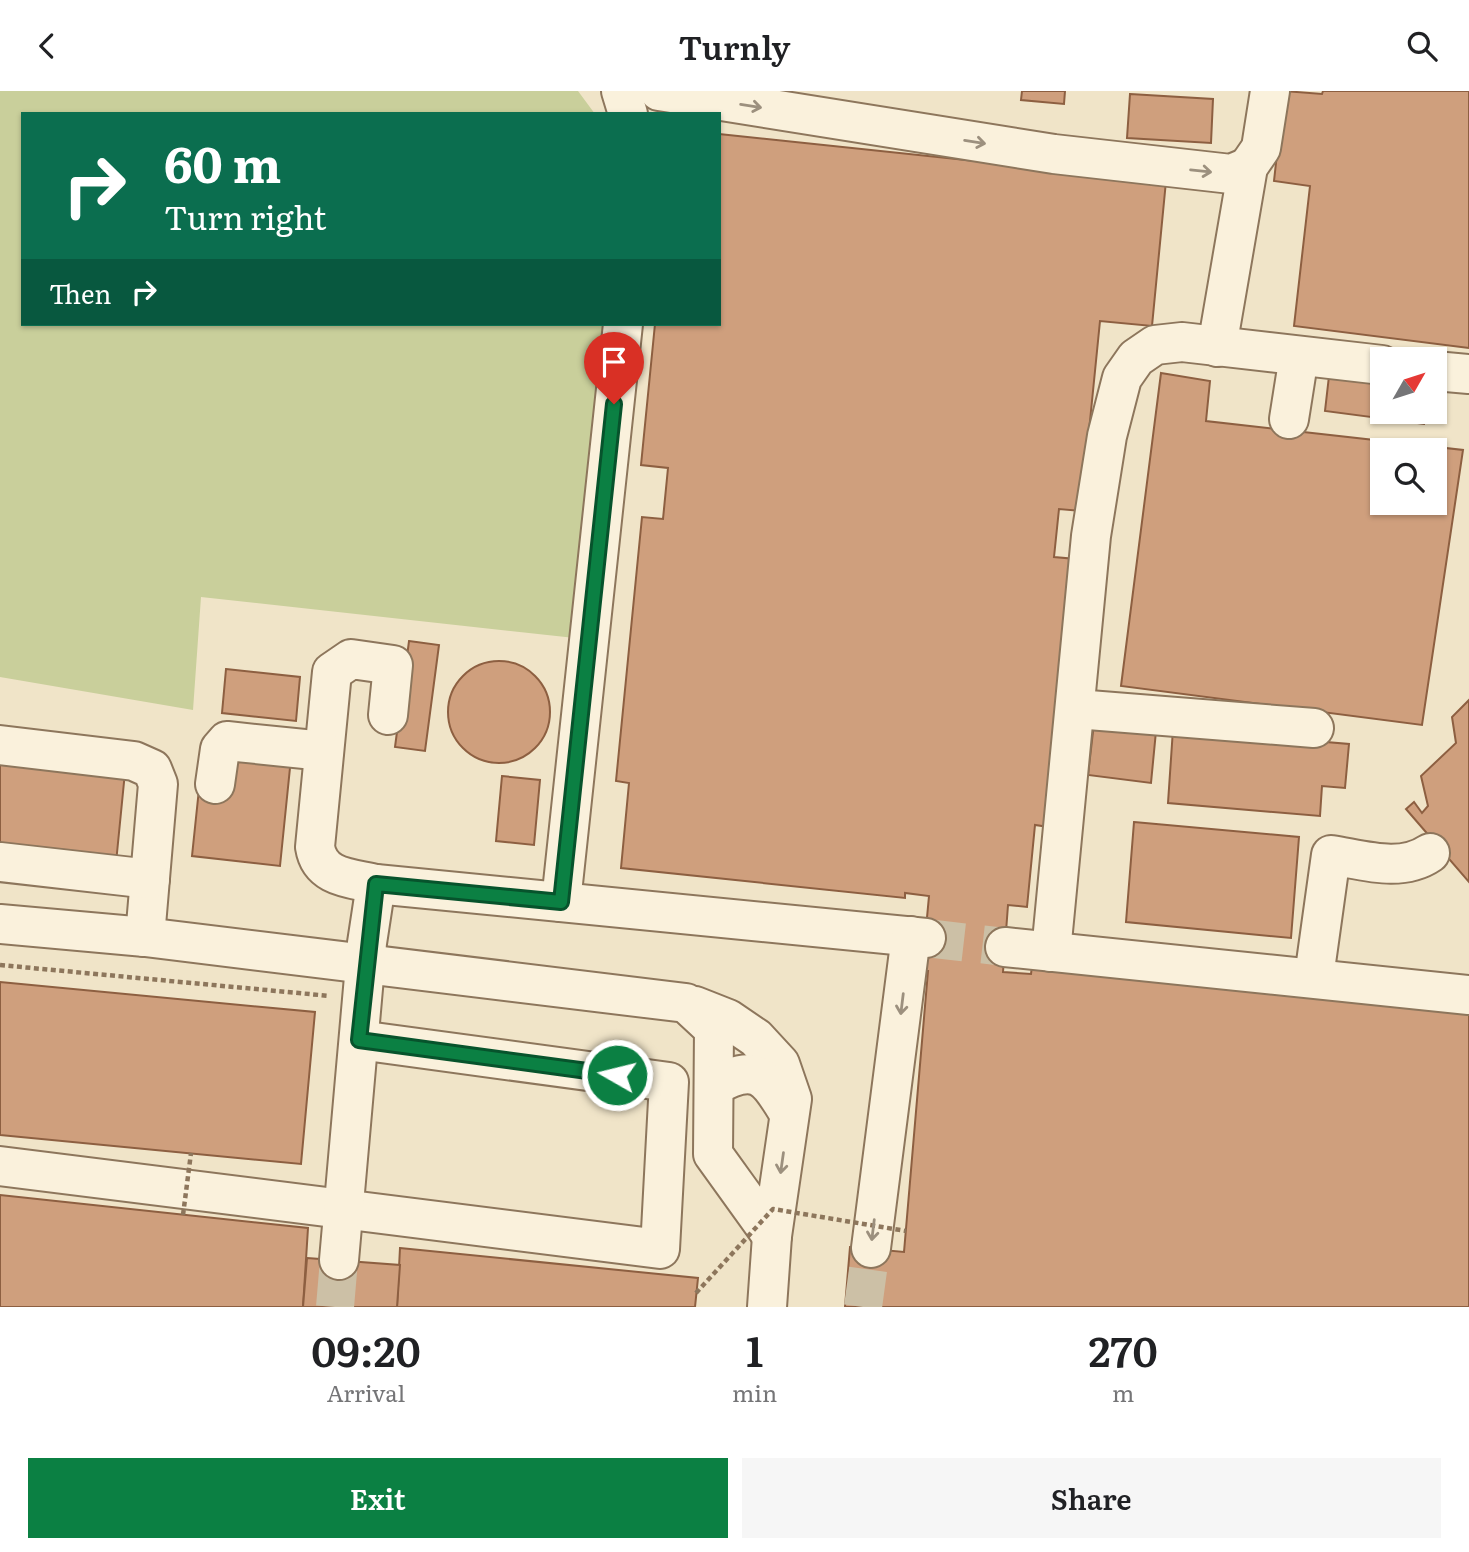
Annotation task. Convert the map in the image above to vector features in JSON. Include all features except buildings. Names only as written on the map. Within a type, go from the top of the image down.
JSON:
[{"type":"street","points":[[621,91],[627,112]]},
{"type":"street","points":[[659,91],[1054,154],[1231,174],[1248,167]]},
{"type":"street","points":[[1217,347],[1248,167],[1261,148],[1270,91]]},
{"type":"street","points":[[561,902],[623,326]]},
{"type":"street","points":[[1051,952],[1091,536],[1107,436],[1122,378],[1136,358],[1155,345],[1182,342],[1370,364]]},
{"type":"street","points":[[1289,419],[1299,356]]},
{"type":"street","points":[[1447,371],[1469,374]]},
{"type":"street","points":[[388,715],[393,666],[351,659],[339,664],[332,672],[315,847],[317,858],[325,870],[336,875],[376,884],[918,937],[871,1248]]},
{"type":"street","points":[[1076,709],[1314,728]]},
{"type":"street","points":[[215,784],[220,749],[227,741],[324,751]]},
{"type":"street","points":[[0,745],[134,761],[152,769],[158,784],[145,937]]},
{"type":"street","points":[[1314,977],[1331,855],[1398,865],[1421,859],[1430,853]]},
{"type":"street","points":[[0,862],[150,879]]},
{"type":"street","points":[[339,1260],[364,982],[376,884]]},
{"type":"street","points":[[0,924],[145,937],[364,982],[686,1003],[728,1019],[756,1038],[780,1064],[792,1100],[772,1236],[767,1307]]},
{"type":"street","points":[[1005,947],[1469,995]]},
{"type":"street","points":[[686,1003],[714,1029],[713,1154],[772,1236]]},
{"type":"street","points":[[0,1166],[660,1249],[669,1082],[359,1040]]},
{"type":"street","points":[[714,1086],[731,1076],[751,1074],[770,1082],[789,1114]]},
{"type":"path","points":[[0,965],[364,982]]},
{"type":"path","points":[[183,1215],[191,1153]]},
{"type":"path","points":[[696,1293],[773,1209],[906,1231]]},
{"type":"green space","points":[[0,91],[578,91],[594,112],[21,112],[21,326],[618,326],[584,639],[201,597],[193,710],[0,677]]},
{"type":"tunnel","points":[[926,938],[1005,947]]},
{"type":"tunnel","points":[[863,1307],[871,1248]]},
{"type":"tunnel","points":[[335,1307],[339,1260]]},
{"type":"route","points":[[614,404],[561,902],[376,884],[367,943],[359,1040],[617,1075]]}]
